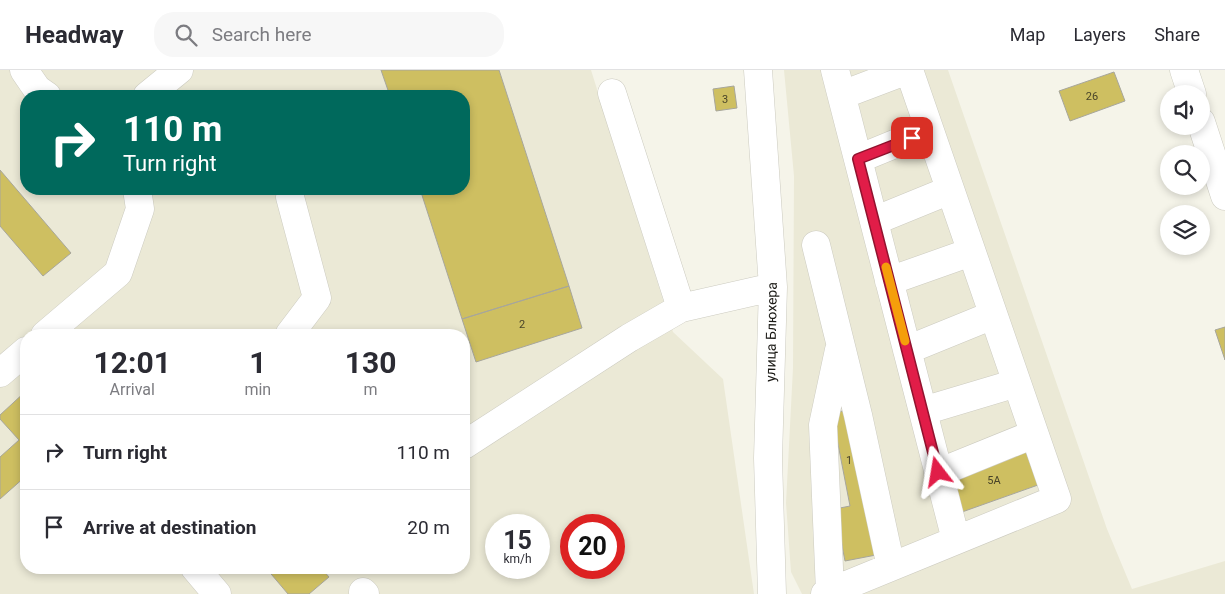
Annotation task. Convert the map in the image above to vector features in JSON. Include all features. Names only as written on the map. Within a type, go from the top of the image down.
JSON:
[{"type":"street","points":[[24,70],[38,90]]},
{"type":"street","points":[[154,90],[179,70]]},
{"type":"street","name":"улица Блюхера","points":[[758,70],[773,287],[768,458],[772,594]]},
{"type":"street","points":[[840,346],[823,424],[827,593],[1057,499],[908,70],[838,83],[956,540]]},
{"type":"street","points":[[1184,70],[1189,85]]},
{"type":"street","points":[[612,93],[681,308]]},
{"type":"street","points":[[858,159],[930,130]]},
{"type":"street","points":[[1205,135],[1225,196]]},
{"type":"street","points":[[874,221],[950,190]]},
{"type":"street","points":[[52,329],[118,274],[140,209],[138,195]]},
{"type":"street","points":[[290,197],[317,298],[294,329]]},
{"type":"street","points":[[816,244],[858,415],[891,567]]},
{"type":"street","points":[[890,281],[972,252]]},
{"type":"street","points":[[470,441],[629,338],[681,308],[773,287]]},
{"type":"street","points":[[907,350],[993,315]]},
{"type":"street","points":[[0,373],[20,356]]},
{"type":"street","points":[[923,410],[1017,383]]},
{"type":"street","points":[[938,472],[1034,434]]},
{"type":"street","points":[[199,574],[217,594]]},
{"type":"shaded area","points":[[0,70],[591,70],[673,332],[723,379],[754,594],[0,594]]},
{"type":"shaded area","points":[[784,70],[948,70],[1107,529],[1132,589],[1225,561],[1225,594],[802,594],[791,572],[786,503],[793,368],[794,176]]},
{"type":"building","points":[[381,70],[499,70],[569,286],[462,319],[422,195],[470,195],[470,90],[388,90]]},
{"type":"building","points":[[1114,72],[1125,101],[1070,121],[1059,91]]},
{"type":"building","points":[[734,86],[737,108],[716,111],[713,89]]},
{"type":"building","points":[[0,170],[71,253],[43,276],[0,226]]},
{"type":"building","points":[[569,286],[582,328],[476,362],[470,344],[470,329],[465,329],[462,319]]},
{"type":"building","points":[[1225,327],[1225,360],[1215,330]]},
{"type":"building","points":[[20,397],[20,481],[0,499],[0,457],[19,440],[0,419],[0,415]]},
{"type":"building","points":[[848,410],[876,555],[845,561],[835,509],[850,506],[832,413]]},
{"type":"building","points":[[1025,449],[1038,485],[962,512],[950,475]]},
{"type":"building","points":[[271,574],[326,574],[329,577],[309,594],[288,594]]},
{"type":"slow traffic","points":[[886,267],[905,341]]},
{"type":"route","points":[[912,138],[858,159],[938,472]]}]
